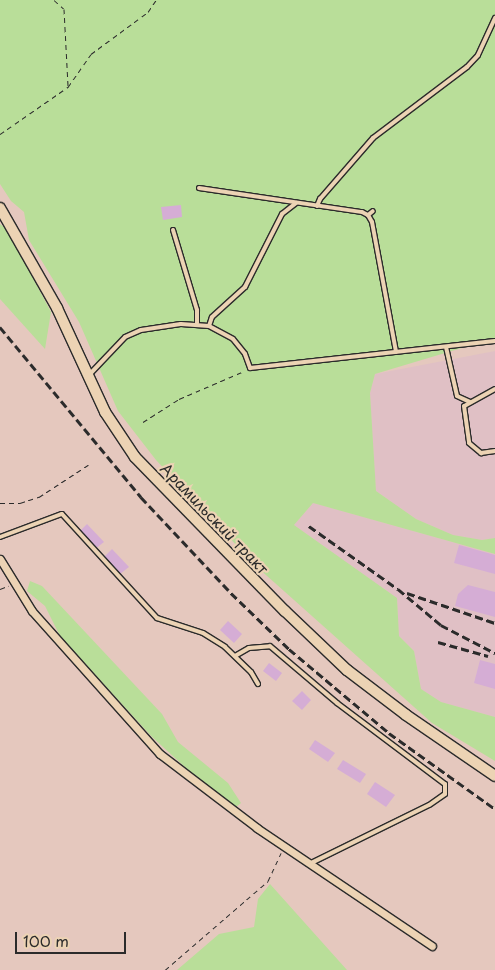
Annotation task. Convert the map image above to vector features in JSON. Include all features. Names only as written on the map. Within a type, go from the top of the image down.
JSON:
[{"type":"main road","name":"Арамильский тракт","points":[[0,208],[57,308],[109,420],[136,457],[285,612],[347,670],[406,715],[495,776]]},
{"type":"street","points":[[0,559],[13,584],[32,611],[160,754],[283,846],[432,946]]},
{"type":"lane","points":[[318,206],[320,199],[373,138],[468,67],[478,56],[489,34],[491,22],[495,18]]},
{"type":"lane","points":[[489,34],[495,33]]},
{"type":"lane","points":[[199,188],[362,212],[368,216],[372,222],[396,352]]},
{"type":"lane","points":[[209,326],[212,317],[245,287],[282,214],[296,203]]},
{"type":"lane","points":[[368,216],[373,211]]},
{"type":"lane","points":[[173,230],[197,310],[197,323]]},
{"type":"lane","points":[[88,377],[125,338],[142,330],[197,323],[209,326],[233,339],[245,354],[250,368],[495,341]]},
{"type":"lane","points":[[446,347],[457,396],[470,402]]},
{"type":"lane","points":[[495,389],[464,406],[469,444],[481,453],[495,451]]},
{"type":"lane","points":[[0,537],[62,514],[157,618],[203,633],[234,656],[258,684]]},
{"type":"lane","points":[[234,656],[249,648],[270,646],[337,703],[445,784],[445,794],[429,805],[310,863]]},
{"type":"path","points":[[54,0],[64,9],[68,87]]},
{"type":"path","points":[[0,134],[68,87],[90,54],[148,12],[156,0]]},
{"type":"path","points":[[143,422],[179,399],[250,368]]},
{"type":"path","points":[[0,502],[20,504],[39,497],[88,465]]},
{"type":"path","points":[[0,590],[13,584]]},
{"type":"path","points":[[165,970],[268,881],[283,846]]},
{"type":"shaded area","points":[[495,351],[495,538],[482,540],[453,535],[416,519],[376,491],[370,393],[375,374]]},
{"type":"shaded area","points":[[313,503],[495,554],[495,717],[441,702],[421,689],[414,651],[399,636],[397,598],[294,525]]},
{"type":"green space","points":[[0,0],[495,0],[495,338],[375,374],[370,393],[376,491],[416,519],[453,535],[482,540],[495,538],[495,554],[313,503],[294,525],[397,598],[399,636],[414,651],[421,689],[441,702],[495,717],[495,761],[432,723],[257,567],[156,460],[118,411],[79,322],[29,240],[24,212],[11,201],[0,184]]},
{"type":"green space","points":[[0,224],[7,229],[51,312],[45,349],[0,299]]},
{"type":"green space","points":[[30,581],[42,586],[162,714],[178,742],[228,783],[241,803],[236,807],[210,790],[151,736],[60,636],[45,606],[27,591]]},
{"type":"green space","points":[[270,884],[347,970],[177,970],[219,934],[254,927],[258,899]]},
{"type":"building","points":[[181,205],[182,217],[163,220],[161,207]]},
{"type":"building","points":[[87,524],[104,542],[95,549],[79,532]]},
{"type":"building","points":[[459,545],[495,555],[495,574],[454,563]]},
{"type":"building","points":[[112,549],[129,567],[120,574],[104,557]]},
{"type":"building","points":[[468,585],[495,592],[495,617],[455,606],[458,594]]},
{"type":"building","points":[[228,621],[242,634],[234,643],[220,630]]},
{"type":"building","points":[[480,660],[495,664],[495,689],[474,683]]},
{"type":"building","points":[[269,663],[282,673],[276,681],[263,671]]},
{"type":"building","points":[[302,691],[311,700],[302,710],[292,701]]},
{"type":"building","points":[[315,740],[335,753],[328,762],[309,749]]},
{"type":"building","points":[[343,760],[366,774],[360,783],[337,769]]},
{"type":"building","points":[[375,782],[395,795],[386,807],[367,794]]},
{"type":"railway","points":[[0,327],[141,497],[231,593],[289,649],[389,733],[495,809]]},
{"type":"railway","points":[[309,526],[398,589],[441,625],[495,653]]},
{"type":"railway","points":[[407,593],[495,623]]},
{"type":"railway","points":[[438,642],[488,656]]}]
